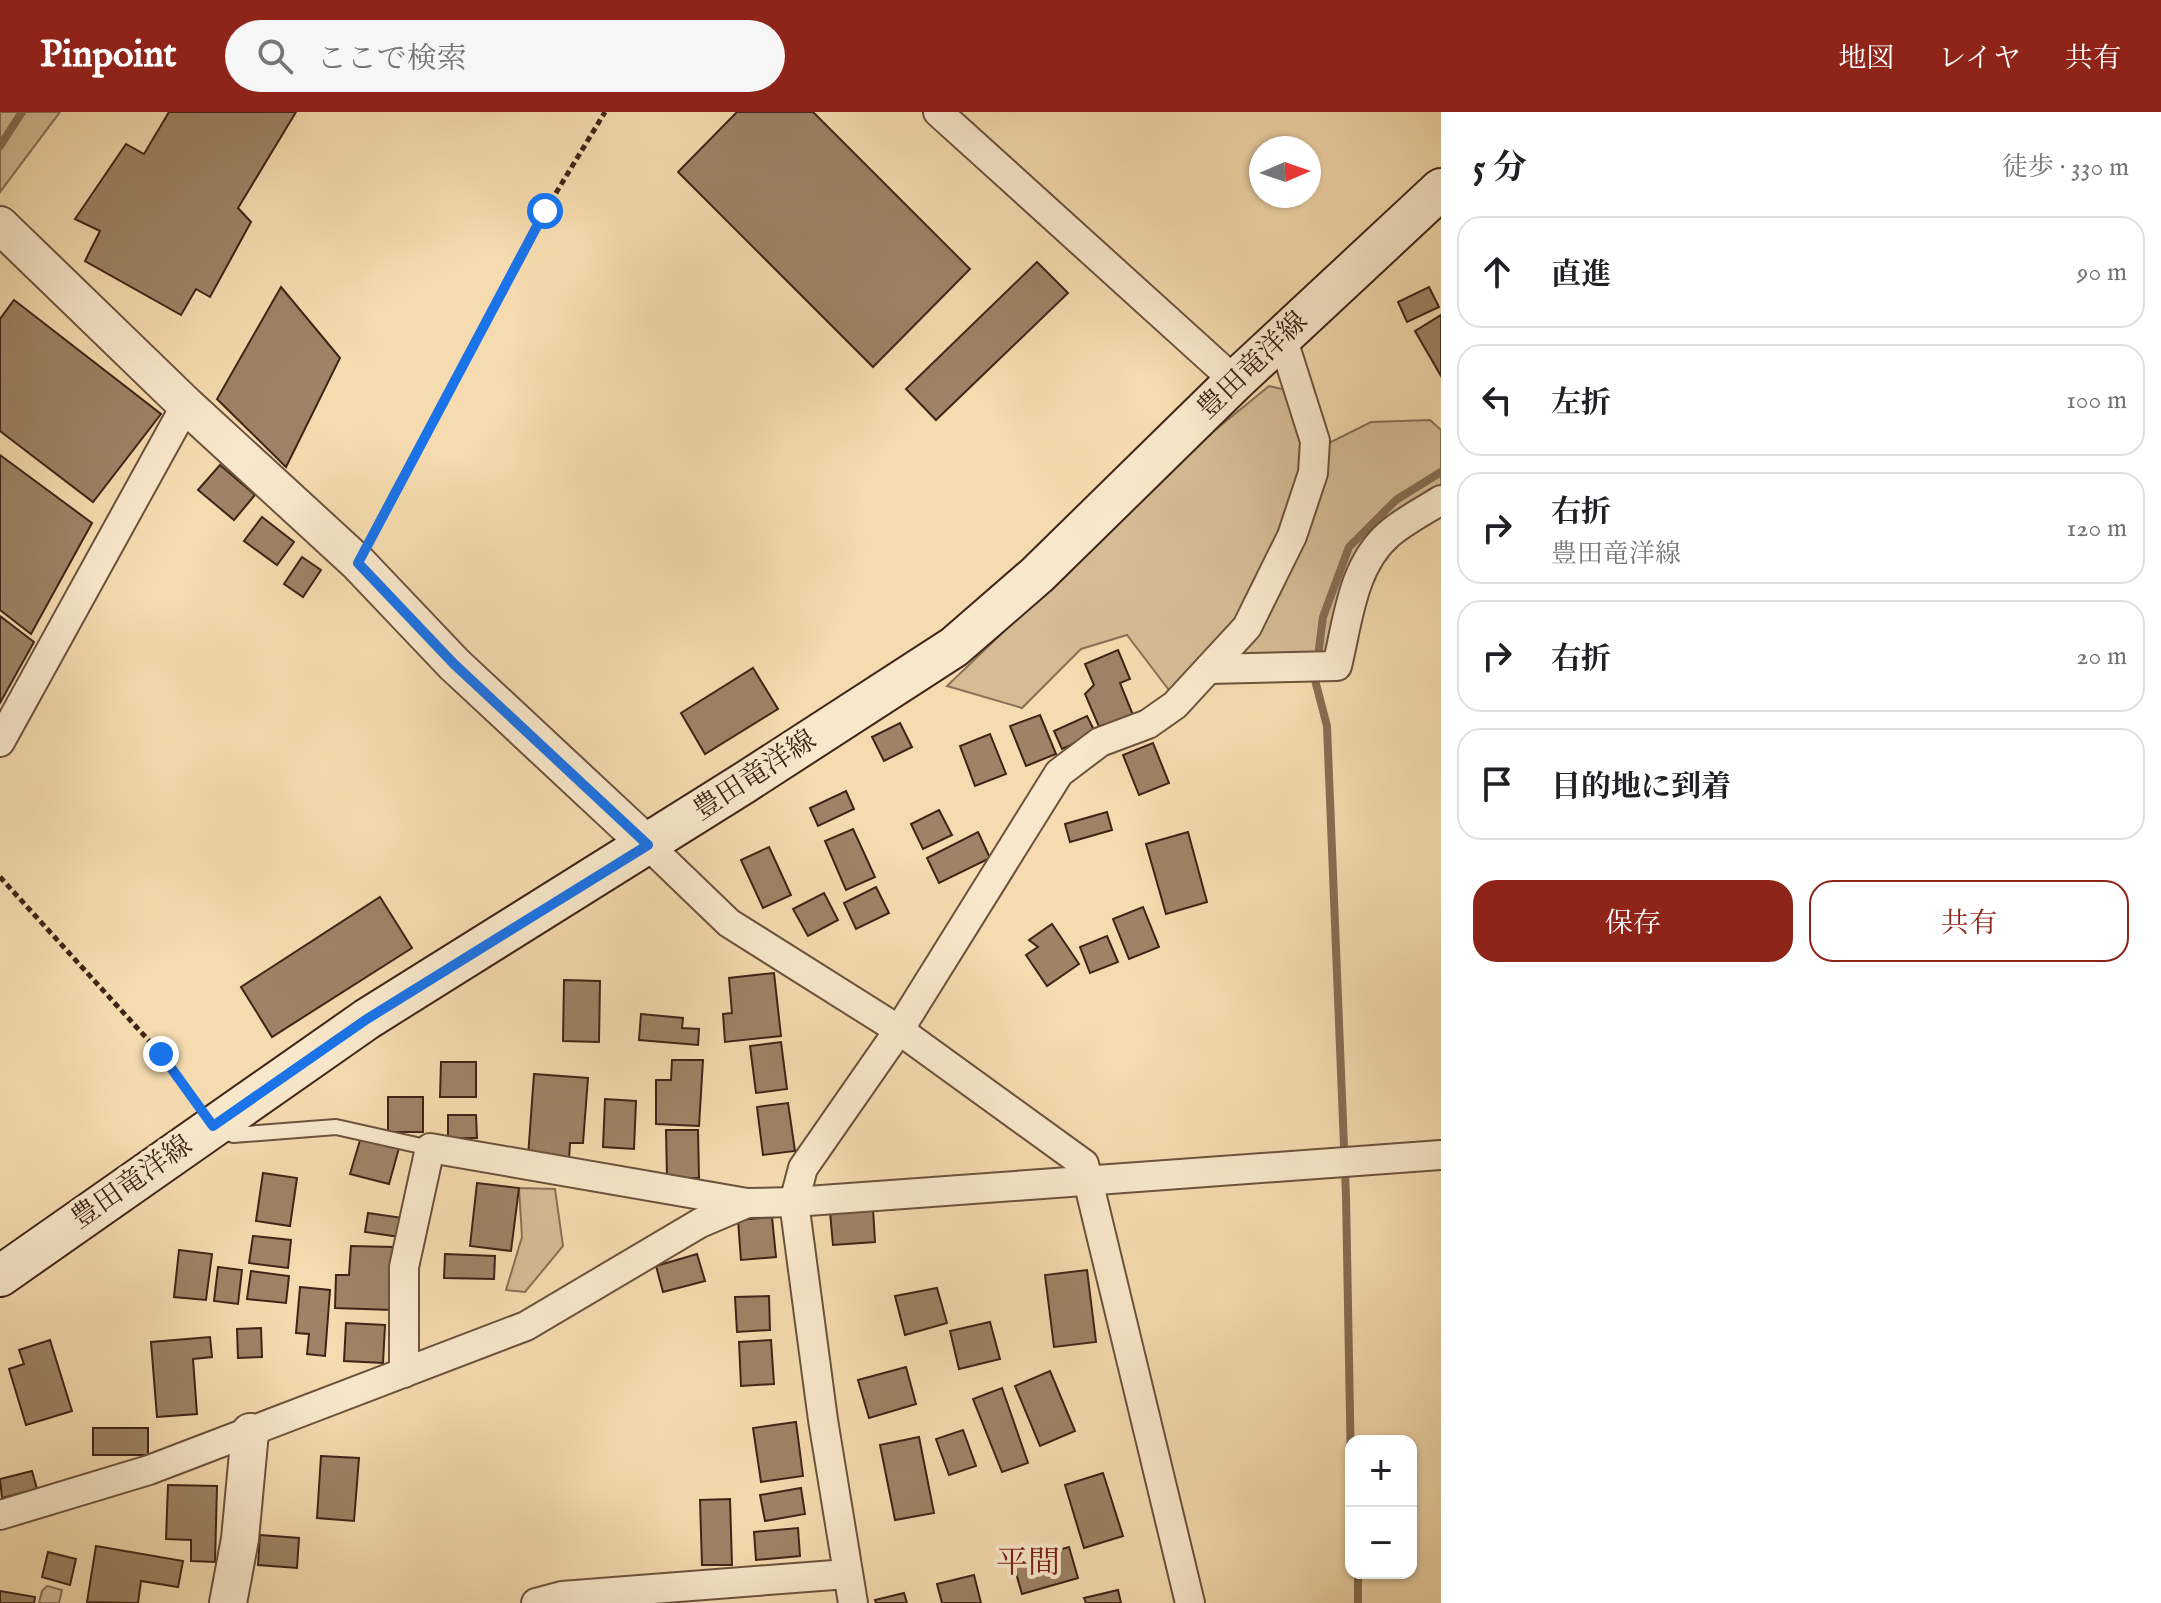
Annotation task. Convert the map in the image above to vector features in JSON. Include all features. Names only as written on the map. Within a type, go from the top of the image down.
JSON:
[{"type":"main road","name":"豊田竜洋線","points":[[0,1276],[367,1019],[648,845],[954,647],[1037,575],[1235,381],[1441,189]]},
{"type":"street","points":[[954,117],[1235,381]]},
{"type":"street","points":[[0,225],[186,405],[358,563],[454,664],[729,923],[899,1030],[1084,1164],[1190,1603]]},
{"type":"street","points":[[853,1603],[823,1420],[794,1202],[803,1168],[899,1030],[1059,773],[1100,742],[1148,724],[1175,705],[1247,627],[1292,536],[1313,473],[1315,441],[1282,337]]},
{"type":"street","points":[[0,742],[186,405]]},
{"type":"street","points":[[1209,669],[1337,666],[1355,590],[1366,562],[1388,535],[1441,500]]},
{"type":"street","points":[[404,1373],[404,1267],[430,1148],[747,1203],[1441,1155]]},
{"type":"street","points":[[0,1515],[149,1470],[526,1326],[700,1223],[747,1203]]},
{"type":"street","points":[[228,1603],[240,1539],[250,1432]]},
{"type":"street","points":[[536,1603],[562,1596],[847,1574]]},
{"type":"lane","points":[[213,1126],[233,1135],[336,1127],[430,1148]]},
{"type":"path","points":[[358,563],[545,211],[605,112]]},
{"type":"path","points":[[0,877],[161,1054],[213,1126]]},
{"type":"shaded area","points":[[0,112],[60,112],[0,192]]},
{"type":"shaded area","points":[[1269,386],[1300,393],[1315,450],[1371,422],[1430,420],[1441,430],[1441,501],[1370,556],[1339,656],[1209,669],[1178,702],[1127,635],[1081,649],[1022,708],[947,686],[1209,435]]},
{"type":"shaded area","points":[[519,1188],[555,1189],[563,1246],[525,1292],[506,1290],[522,1237]]},
{"type":"shaded area","points":[[47,1586],[62,1590],[59,1603],[39,1603]]},
{"type":"building","points":[[169,112],[296,112],[238,208],[251,222],[210,297],[196,289],[181,315],[85,261],[100,231],[75,219],[126,144],[144,154]]},
{"type":"building","points":[[737,112],[813,112],[970,269],[873,367],[678,172]]},
{"type":"building","points":[[1037,262],[1068,293],[936,420],[906,389]]},
{"type":"building","points":[[281,287],[340,358],[286,467],[217,399]]},
{"type":"building","points":[[1429,287],[1439,307],[1407,322],[1398,302]]},
{"type":"building","points":[[14,300],[161,414],[93,502],[0,431],[0,319]]},
{"type":"building","points":[[1441,315],[1441,376],[1415,331]]},
{"type":"building","points":[[0,455],[92,523],[31,634],[0,610]]},
{"type":"building","points":[[220,465],[255,495],[234,520],[198,490]]},
{"type":"building","points":[[262,517],[294,542],[277,565],[244,541]]},
{"type":"building","points":[[302,557],[321,570],[303,597],[284,584]]},
{"type":"building","points":[[0,616],[34,642],[0,703]]},
{"type":"building","points":[[1118,650],[1130,679],[1120,683],[1133,715],[1100,729],[1085,694],[1094,685],[1085,664]]},
{"type":"building","points":[[753,668],[778,709],[705,754],[681,713]]},
{"type":"building","points":[[1040,715],[1056,754],[1026,766],[1010,726]]},
{"type":"building","points":[[1087,716],[1096,734],[1062,749],[1054,731]]},
{"type":"building","points":[[900,723],[912,747],[884,761],[872,737]]},
{"type":"building","points":[[990,734],[1006,774],[975,786],[960,746]]},
{"type":"building","points":[[1153,743],[1169,783],[1139,795],[1123,755]]},
{"type":"building","points":[[846,791],[854,809],[818,826],[810,808]]},
{"type":"building","points":[[939,810],[952,835],[923,849],[911,824]]},
{"type":"building","points":[[1107,812],[1112,830],[1070,842],[1065,824]]},
{"type":"building","points":[[853,829],[875,877],[846,890],[825,841]]},
{"type":"building","points":[[978,832],[990,858],[939,883],[927,858]]},
{"type":"building","points":[[1188,832],[1207,902],[1166,914],[1146,844]]},
{"type":"building","points":[[769,847],[791,895],[763,908],[741,860]]},
{"type":"building","points":[[876,887],[889,913],[856,929],[844,903]]},
{"type":"building","points":[[824,893],[838,920],[808,936],[793,909]]},
{"type":"building","points":[[380,897],[412,948],[272,1037],[241,987]]},
{"type":"building","points":[[1143,907],[1159,947],[1129,959],[1113,919]]},
{"type":"building","points":[[1052,924],[1079,964],[1047,986],[1026,955],[1038,947],[1029,940]]},
{"type":"building","points":[[1107,936],[1118,962],[1090,973],[1080,947]]},
{"type":"building","points":[[774,973],[781,1036],[725,1042],[723,1014],[732,1013],[729,978]]},
{"type":"building","points":[[564,980],[600,981],[599,1042],[563,1041]]},
{"type":"building","points":[[641,1014],[683,1018],[682,1028],[699,1029],[698,1045],[639,1040]]},
{"type":"building","points":[[781,1042],[787,1089],[756,1093],[750,1046]]},
{"type":"building","points":[[672,1060],[703,1060],[699,1126],[656,1124],[656,1080],[671,1080]]},
{"type":"building","points":[[441,1062],[476,1062],[476,1097],[440,1097]]},
{"type":"building","points":[[534,1074],[588,1078],[583,1143],[570,1143],[569,1160],[528,1157]]},
{"type":"building","points":[[388,1097],[423,1097],[423,1132],[388,1132]]},
{"type":"building","points":[[605,1099],[636,1101],[634,1149],[603,1147]]},
{"type":"building","points":[[788,1103],[795,1151],[763,1155],[757,1107]]},
{"type":"building","points":[[448,1115],[476,1115],[477,1138],[448,1138]]},
{"type":"building","points":[[666,1130],[698,1130],[699,1178],[667,1178]]},
{"type":"building","points":[[361,1137],[399,1148],[389,1184],[350,1174]]},
{"type":"building","points":[[263,1173],[297,1178],[290,1226],[256,1221]]},
{"type":"building","points":[[477,1183],[519,1188],[511,1251],[470,1246]]},
{"type":"building","points":[[873,1209],[875,1242],[833,1245],[830,1212]]},
{"type":"building","points":[[368,1213],[403,1218],[400,1237],[365,1232]]},
{"type":"building","points":[[772,1217],[776,1257],[741,1260],[738,1220]]},
{"type":"building","points":[[253,1236],[291,1240],[288,1268],[249,1263]]},
{"type":"building","points":[[351,1246],[394,1247],[392,1310],[335,1308],[336,1275],[349,1275]]},
{"type":"building","points":[[179,1250],[212,1254],[206,1300],[174,1297]]},
{"type":"building","points":[[445,1254],[495,1256],[494,1279],[444,1278]]},
{"type":"building","points":[[697,1254],[705,1281],[663,1292],[656,1266]]},
{"type":"building","points":[[218,1267],[242,1270],[238,1304],[214,1301]]},
{"type":"building","points":[[1087,1270],[1096,1342],[1054,1347],[1045,1275]]},
{"type":"building","points":[[251,1271],[289,1276],[286,1303],[247,1299]]},
{"type":"building","points":[[300,1287],[330,1290],[325,1356],[307,1354],[309,1334],[296,1333]]},
{"type":"building","points":[[937,1288],[947,1323],[905,1335],[895,1296]]},
{"type":"building","points":[[769,1296],[770,1330],[737,1332],[735,1297]]},
{"type":"building","points":[[990,1322],[1000,1359],[959,1369],[950,1331]]},
{"type":"building","points":[[346,1323],[385,1325],[383,1363],[344,1361]]},
{"type":"building","points":[[261,1328],[262,1357],[238,1358],[237,1329]]},
{"type":"building","points":[[210,1337],[212,1357],[193,1359],[197,1414],[157,1417],[151,1342]]},
{"type":"building","points":[[50,1340],[72,1411],[26,1425],[9,1369],[24,1364],[19,1350]]},
{"type":"building","points":[[771,1340],[774,1384],[741,1386],[739,1342]]},
{"type":"building","points":[[906,1367],[916,1404],[869,1418],[858,1380]]},
{"type":"building","points":[[1050,1371],[1075,1431],[1040,1446],[1015,1386]]},
{"type":"building","points":[[1002,1388],[1028,1463],[1002,1472],[973,1399]]},
{"type":"building","points":[[796,1422],[803,1476],[761,1482],[753,1428]]},
{"type":"building","points":[[93,1428],[148,1428],[148,1455],[93,1455]]},
{"type":"building","points":[[963,1430],[976,1466],[949,1475],[936,1439]]},
{"type":"building","points":[[919,1437],[934,1513],[895,1520],[880,1445]]},
{"type":"building","points":[[321,1456],[359,1458],[354,1521],[317,1518]]},
{"type":"building","points":[[32,1471],[37,1489],[2,1498],[0,1479]]},
{"type":"building","points":[[1103,1473],[1123,1536],[1084,1548],[1065,1485]]},
{"type":"building","points":[[168,1485],[217,1486],[215,1562],[191,1561],[191,1540],[166,1539]]},
{"type":"building","points":[[801,1488],[805,1514],[765,1521],[760,1495]]},
{"type":"building","points":[[730,1499],[732,1565],[702,1565],[700,1500]]},
{"type":"building","points":[[798,1528],[800,1556],[756,1560],[754,1532]]},
{"type":"building","points":[[260,1535],[299,1538],[297,1568],[258,1565]]},
{"type":"building","points":[[96,1546],[183,1561],[178,1587],[141,1581],[138,1603],[87,1602]]},
{"type":"building","points":[[1069,1547],[1078,1578],[1022,1594],[1013,1563]]},
{"type":"building","points":[[48,1552],[76,1559],[70,1585],[42,1577]]},
{"type":"building","points":[[974,1575],[981,1603],[942,1603],[937,1584]]},
{"type":"building","points":[[1118,1590],[1121,1603],[1086,1603],[1084,1598]]},
{"type":"building","points":[[0,1591],[35,1597],[34,1603],[0,1603]]},
{"type":"building","points":[[904,1593],[907,1603],[876,1603],[875,1600]]},
{"type":"waterway","points":[[0,146],[22,112]]},
{"type":"waterway","points":[[1350,1435],[1346,1196],[1327,726],[1315,680],[1323,617],[1349,547],[1396,500],[1441,472]]},
{"type":"waterway","points":[[1358,1579],[1358,1603]]},
{"type":"district","name":"平間","points":[[1028,1564]]},
{"type":"route","points":[[161,1054],[213,1126],[367,1019],[648,845],[454,664],[358,563],[545,211]]}]
